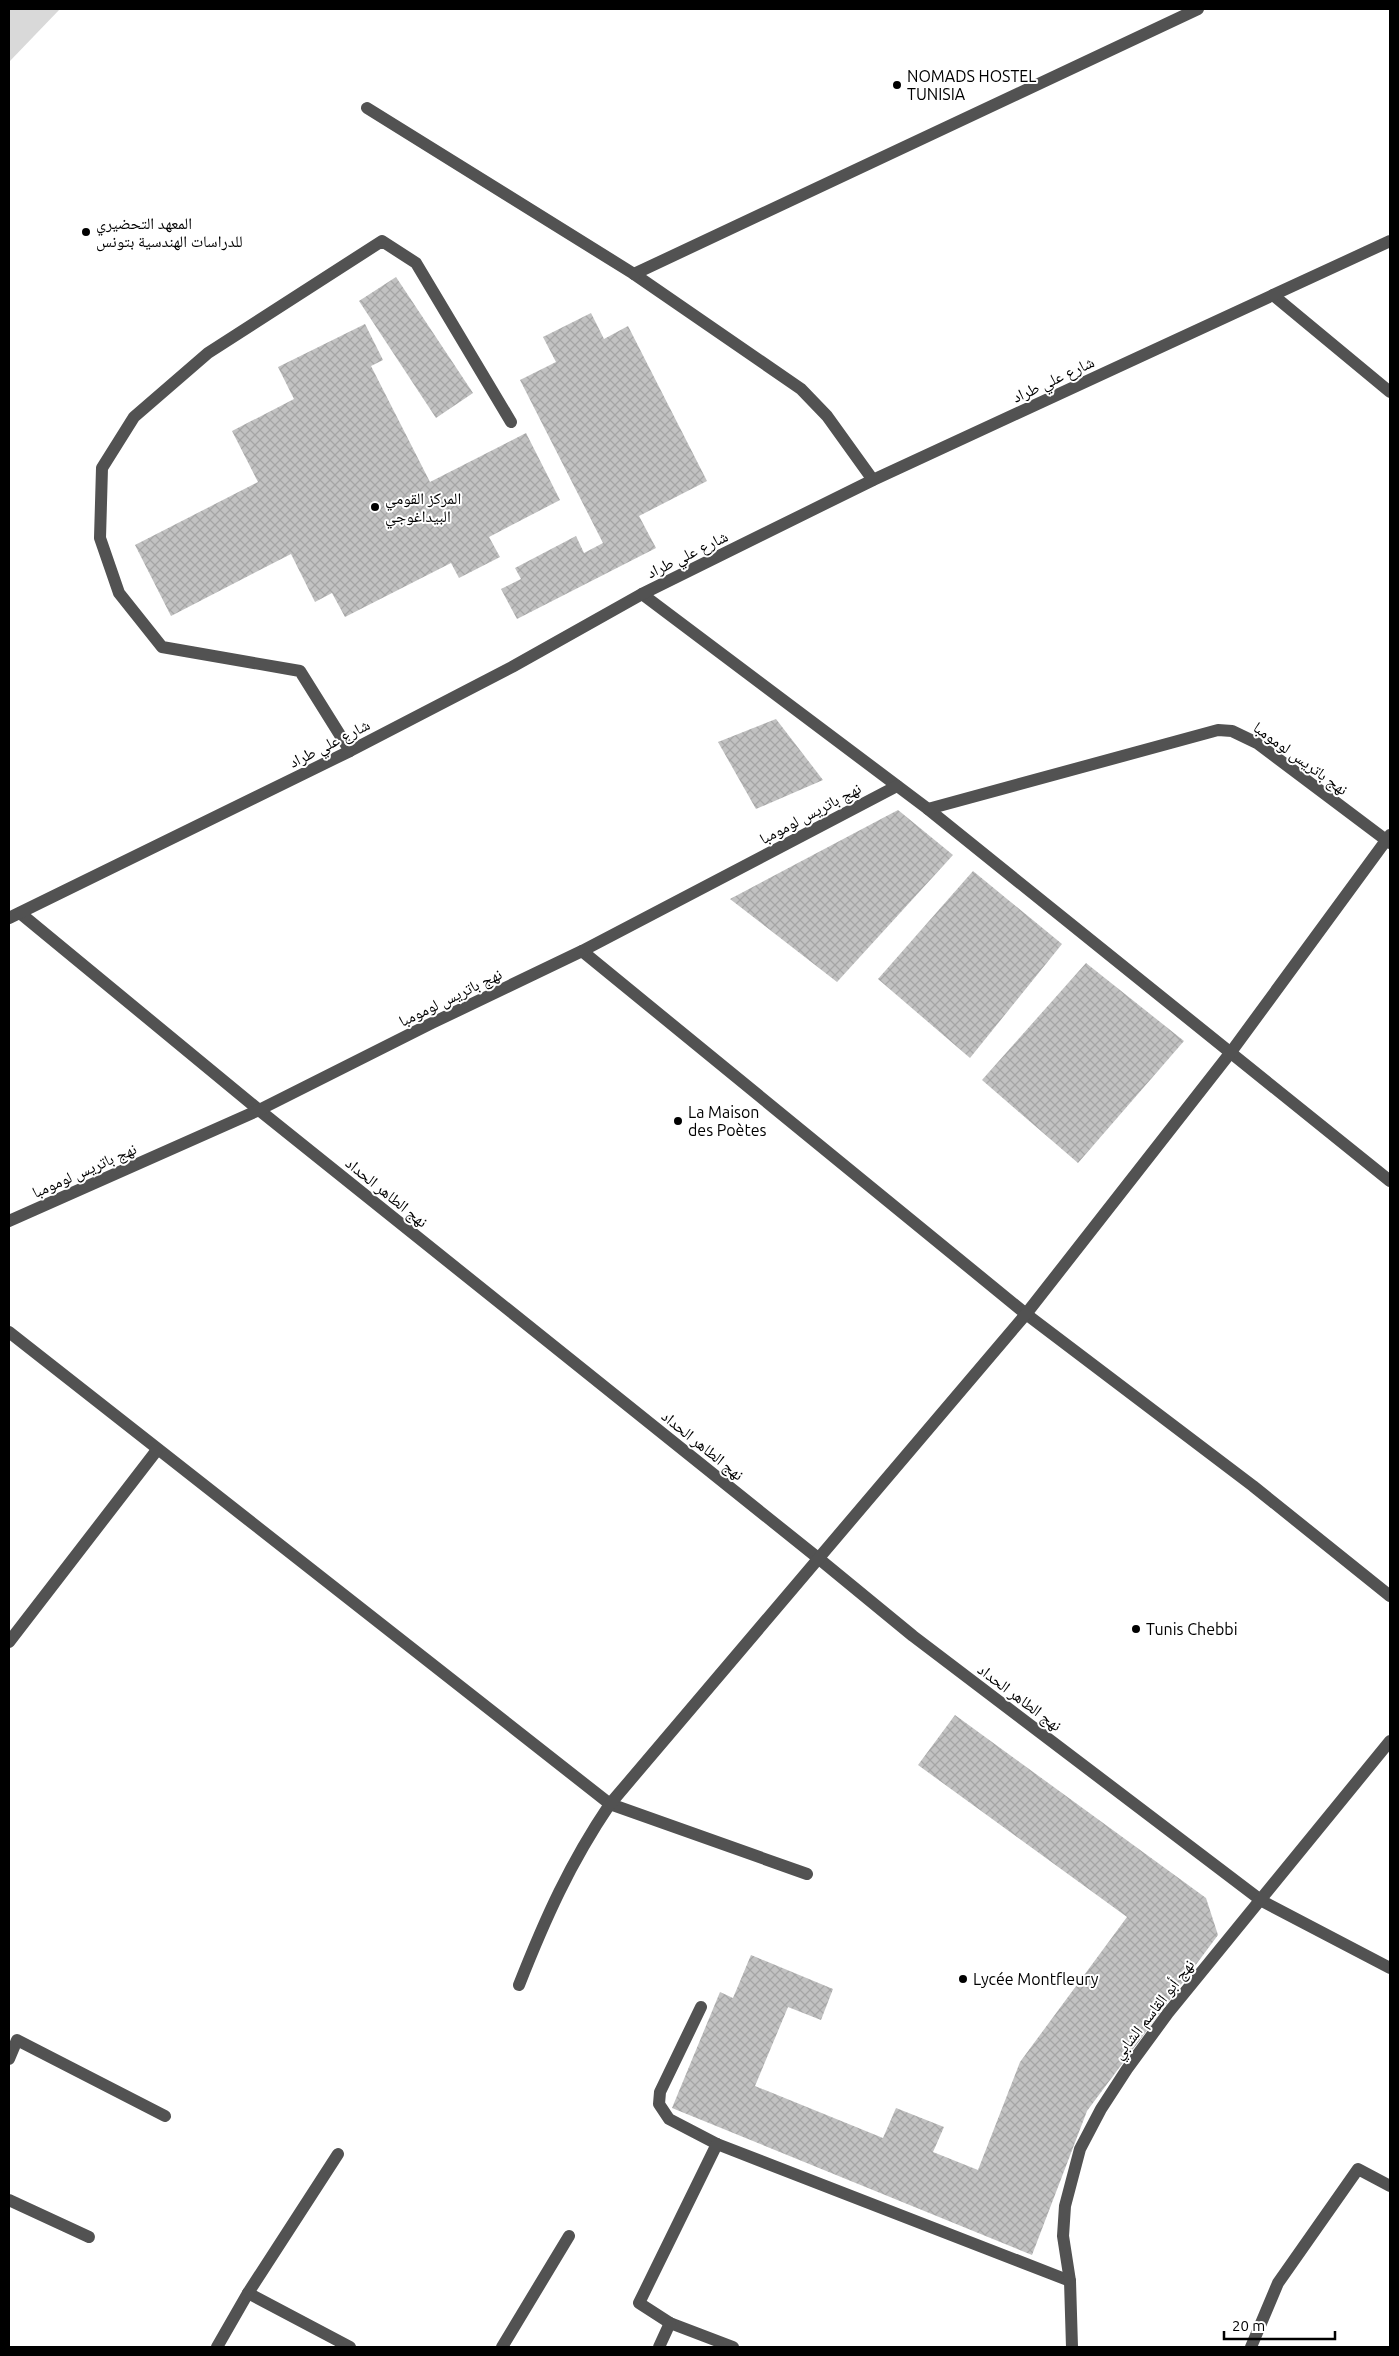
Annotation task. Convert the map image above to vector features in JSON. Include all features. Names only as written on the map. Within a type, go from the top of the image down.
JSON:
[{"type":"street","points":[[634,274],[1198,9]]},
{"type":"street","points":[[367,108],[634,274],[801,389],[827,416],[873,480]]},
{"type":"street","points":[[350,751],[300,671],[162,647],[119,593],[100,538],[102,468],[134,417],[208,353],[382,241],[416,263],[511,422]]},
{"type":"street","name":"شارع علي طراد","points":[[14,916],[350,751],[512,667],[642,594],[873,480],[1390,241]]},
{"type":"street","points":[[1273,295],[1390,392]]},
{"type":"street","points":[[642,594],[928,810],[1390,1181]]},
{"type":"street","name":"نهج باتريس لومومبا","points":[[928,810],[1218,730],[1232,731],[1257,743],[1389,840]]},
{"type":"street","name":"نهج باتريس لومومبا","points":[[9,1221],[259,1110],[432,1023],[582,951],[897,786]]},
{"type":"street","points":[[519,1985],[542,1927],[568,1871],[610,1804],[1026,1314],[1231,1052],[1389,840]]},
{"type":"street","name":"نهج الطاهر الحداد","points":[[14,916],[259,1110],[913,1636],[1262,1901],[1390,1968]]},
{"type":"street","points":[[582,951],[1026,1314],[1253,1486],[1390,1596]]},
{"type":"street","points":[[9,1332],[610,1804],[807,1874]]},
{"type":"street","points":[[9,1642],[157,1450]]},
{"type":"street","name":"نهج أبو القاسم الشابي","points":[[1072,2347],[1070,2281],[1063,2236],[1065,2206],[1080,2149],[1101,2109],[1127,2069],[1168,2014],[1262,1901],[1390,1741]]},
{"type":"street","points":[[701,2007],[660,2092],[659,2104],[669,2119],[717,2144],[1070,2281]]},
{"type":"street","points":[[9,2059],[17,2040],[165,2116]]},
{"type":"street","points":[[717,2144],[638,2303],[670,2323],[733,2347]]},
{"type":"street","points":[[217,2347],[248,2293],[338,2154]]},
{"type":"street","points":[[1251,2347],[1278,2284],[1358,2169],[1390,2186]]},
{"type":"street","points":[[9,2200],[89,2237]]},
{"type":"street","points":[[502,2347],[569,2236]]},
{"type":"street","points":[[248,2293],[350,2347]]},
{"type":"street","points":[[659,2347],[670,2323]]},
{"type":"shaded area","points":[[9,9],[60,9],[9,62]]},
{"type":"building","points":[[396,277],[473,393],[436,418],[359,301]]},
{"type":"building","points":[[591,313],[604,339],[628,326],[707,481],[639,516],[656,548],[517,619],[501,589],[521,579],[515,568],[576,536],[584,553],[603,543],[520,380],[556,362],[543,337]]},
{"type":"building","points":[[365,324],[383,360],[371,366],[430,482],[526,433],[560,500],[489,537],[500,557],[459,578],[451,563],[345,617],[332,593],[315,602],[291,554],[171,616],[135,545],[258,482],[232,431],[294,399],[278,367]]},
{"type":"building","points":[[776,719],[823,780],[756,809],[718,742]]},
{"type":"building","points":[[898,810],[953,855],[837,982],[730,899]]},
{"type":"building","points":[[973,871],[1062,944],[970,1058],[878,979]]},
{"type":"building","points":[[1086,963],[1184,1041],[1078,1163],[982,1080]]},
{"type":"building","points":[[955,1715],[1206,1898],[1218,1935],[1087,2111],[1032,2255],[672,2108],[720,1992],[733,1998],[751,1955],[833,1989],[821,2020],[788,2007],[755,2086],[883,2138],[896,2108],[944,2127],[933,2152],[978,2170],[1020,2062],[1127,1917],[918,1765]]},
{"type":"place","name":"NOMADS HOSTEL TUNISIA","points":[[897,85]]},
{"type":"place","name":"المعهد التحضيري للدراسات الهندسية بتونس","points":[[86,232]]},
{"type":"place","name":"المركز القومي البيداغوجي","points":[[375,507]]},
{"type":"place","name":"La Maison des Poètes","points":[[678,1121]]},
{"type":"place","name":"Tunis Chebbi","points":[[1136,1629]]},
{"type":"place","name":"Lycée Montfleury","points":[[963,1979]]}]
